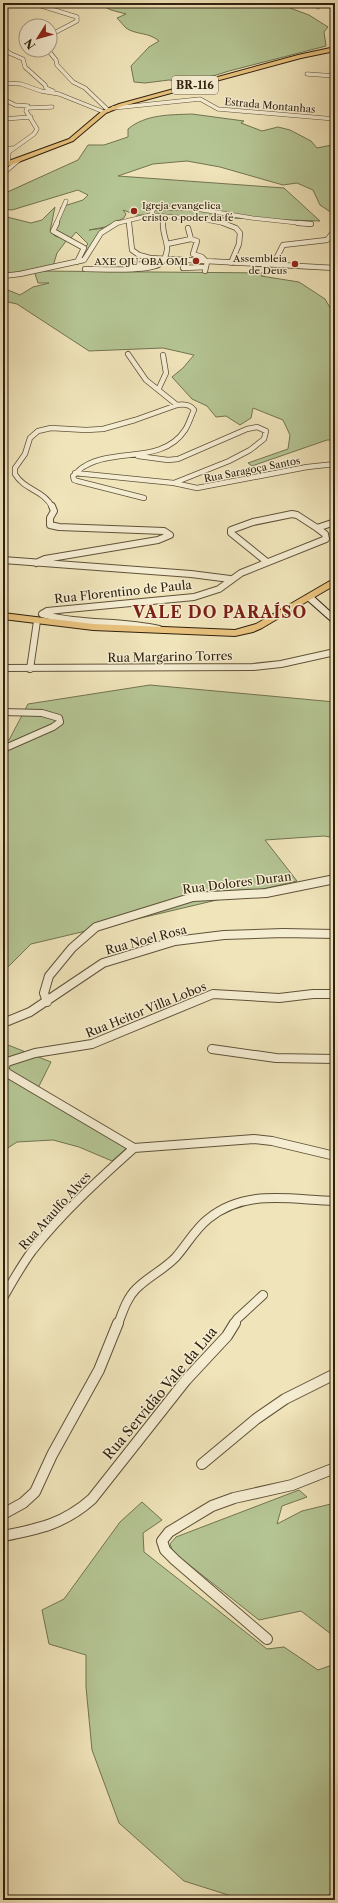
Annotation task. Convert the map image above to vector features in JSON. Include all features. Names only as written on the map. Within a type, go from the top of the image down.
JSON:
[{"type":"highway","name":"BR-116","points":[[6,162],[19,160],[71,140],[108,110],[300,56],[335,50]]},
{"type":"main road","points":[[3,616],[87,627],[165,631],[242,632],[259,626],[335,582]]},
{"type":"street","points":[[32,3],[77,17],[77,21],[73,24],[58,31]]},
{"type":"street","points":[[318,7],[321,3]]},
{"type":"street","points":[[3,46],[9,53],[23,59],[25,67],[45,85],[46,88],[71,98]]},
{"type":"street","points":[[54,58],[57,65],[73,82],[85,88],[108,110]]},
{"type":"street","points":[[307,74],[335,76]]},
{"type":"street","points":[[3,83],[21,84],[108,110]]},
{"type":"street","points":[[3,99],[17,106],[28,106],[28,108],[52,107]]},
{"type":"street","name":"Estrada Montanhas","points":[[108,110],[200,99],[205,101],[211,107],[218,109],[335,119]]},
{"type":"street","points":[[6,162],[9,152],[36,131],[36,126],[26,112],[28,108]]},
{"type":"street","points":[[3,119],[31,117]]},
{"type":"street","points":[[3,149],[13,148]]},
{"type":"street","points":[[3,174],[19,160]]},
{"type":"street","points":[[66,201],[53,231],[84,248],[77,262]]},
{"type":"street","points":[[151,215],[155,207],[184,208],[252,218],[311,224]]},
{"type":"street","points":[[3,276],[77,262],[86,258],[101,232],[105,228],[151,215],[199,218],[228,224],[238,228],[241,238],[231,263]]},
{"type":"street","points":[[86,269],[130,270],[159,265],[163,259],[167,244],[162,231],[164,217]]},
{"type":"street","points":[[129,220],[132,250],[144,256],[207,262],[335,268]]},
{"type":"street","points":[[188,228],[191,239]]},
{"type":"street","points":[[273,265],[283,245],[327,240],[331,235]]},
{"type":"street","points":[[167,244],[191,239],[197,242],[193,254],[202,257],[207,262]]},
{"type":"street","points":[[183,268],[206,269],[207,262]]},
{"type":"street","points":[[125,264],[143,263],[159,265]]},
{"type":"street","points":[[128,354],[146,380],[159,388],[176,405]]},
{"type":"street","points":[[159,388],[166,374],[164,354]]},
{"type":"street","points":[[36,562],[45,558],[158,540],[170,536],[164,531],[59,527],[50,525],[50,518],[54,511],[53,507],[18,480],[16,476],[16,467],[26,452],[28,440],[35,433],[48,429],[93,430],[126,425],[176,405],[186,405],[192,407],[194,410],[182,434],[167,446],[136,456],[83,465],[75,473],[73,478],[77,481],[144,498]]},
{"type":"street","points":[[136,456],[168,460],[178,459],[247,429],[257,427],[266,431],[264,439],[250,450],[229,461],[174,483]]},
{"type":"street","name":"Rua Saragoça Santos","points":[[75,473],[174,483],[186,487],[197,488],[307,467],[335,464]]},
{"type":"street","points":[[267,562],[231,533],[231,530],[254,522],[292,514],[297,515],[317,528],[335,522]]},
{"type":"street","name":"Rua Florentino de Paula","points":[[165,631],[145,625],[56,618],[42,614],[47,611],[194,597],[219,589],[230,579],[267,562],[326,539],[325,534],[317,528]]},
{"type":"street","name":"Rua Florentino de Paula","points":[[3,560],[230,579]]},
{"type":"street","points":[[309,597],[335,620]]},
{"type":"street","points":[[30,669],[37,621]]},
{"type":"street","name":"Rua Margarino Torres","points":[[3,668],[131,669],[209,666],[253,667],[281,664],[335,652]]},
{"type":"street","points":[[3,712],[42,713],[59,718],[60,722],[53,727],[3,749]]},
{"type":"street","name":"Rua Dolores Duran","points":[[47,1002],[43,994],[45,986],[51,975],[67,951],[84,935],[96,928],[193,897],[266,892],[335,879]]},
{"type":"street","name":"Rua Noel Rosa","points":[[3,1022],[30,1012],[47,1002],[103,963],[175,941],[224,935],[290,933],[335,934]]},
{"type":"street","name":"Rua Heitor Villa Lobos","points":[[134,1148],[7,1073],[4,1068],[7,1062],[35,1053],[92,1044],[213,994],[279,998],[313,994],[335,994]]},
{"type":"street","points":[[212,1049],[276,1058],[335,1060]]},
{"type":"street","points":[[134,1148],[254,1139],[272,1141],[335,1156]]},
{"type":"street","name":"Rua Ataulfo Alves","points":[[3,1298],[12,1280],[37,1244],[98,1180],[134,1148]]},
{"type":"street","points":[[3,1514],[23,1503],[35,1492],[52,1455],[99,1370],[127,1301],[136,1289],[174,1259],[208,1219],[230,1206],[254,1198],[268,1197],[298,1200],[335,1201]]},
{"type":"street","name":"Rua Servidão Vale da Lua","points":[[3,1536],[34,1530],[66,1519],[80,1510],[92,1499],[118,1464],[186,1380],[227,1336],[237,1319],[263,1296]]},
{"type":"street","points":[[202,1464],[256,1419],[285,1399],[335,1374]]},
{"type":"street","points":[[267,1639],[175,1560],[165,1550],[162,1541],[169,1532],[212,1506],[234,1498],[292,1485],[335,1468]]},
{"type":"green space","points":[[97,3],[285,3],[290,8],[309,15],[328,27],[324,32],[326,46],[229,71],[190,83],[169,80],[145,83],[134,82],[131,66],[149,47],[159,41],[151,36],[134,32],[126,28],[117,18],[126,14],[111,10]]},
{"type":"green space","points":[[192,114],[244,121],[241,123],[262,131],[278,127],[290,130],[311,141],[317,148],[332,145],[335,156],[335,223],[332,213],[320,205],[313,190],[297,183],[283,185],[220,167],[187,161],[153,164],[118,176],[284,188],[320,221],[136,215],[123,210],[126,214],[124,218],[105,227],[89,230],[105,228],[81,261],[84,248],[88,244],[76,232],[71,238],[55,231],[61,207],[83,200],[88,195],[78,190],[12,210],[3,209],[3,194],[78,160],[88,145],[104,145],[128,137],[128,129],[142,120],[158,116]]},
{"type":"green space","points":[[55,207],[50,231],[55,236],[67,240],[57,253],[53,266],[36,271],[271,273],[261,276],[299,282],[325,299],[335,316],[335,440],[327,440],[252,466],[248,463],[288,449],[290,435],[283,420],[253,408],[251,418],[240,425],[226,416],[216,417],[207,406],[192,399],[172,377],[183,368],[194,355],[163,348],[89,351],[17,304],[3,301],[3,288],[20,295],[33,287],[49,283],[38,283],[34,271],[13,274],[5,272],[3,216],[31,223],[42,220]]},
{"type":"green space","points":[[150,685],[335,702],[335,838],[324,836],[265,840],[297,881],[31,944],[3,972],[3,740],[9,740],[28,704]]},
{"type":"green space","points":[[3,1043],[51,1062],[35,1094],[129,1146],[112,1161],[79,1147],[53,1140],[17,1142],[3,1151]]},
{"type":"green space","points":[[299,1490],[307,1497],[282,1506],[277,1524],[302,1511],[335,1503],[335,1637],[301,1611],[259,1620],[173,1552],[170,1544],[176,1537]]},
{"type":"green space","points":[[142,1502],[162,1520],[143,1533],[144,1552],[267,1649],[284,1647],[318,1670],[335,1664],[335,1891],[320,1900],[244,1900],[184,1881],[119,1823],[92,1750],[86,1687],[86,1655],[49,1644],[42,1610],[64,1599],[120,1522]]},
{"type":"place","name":"Igreja evangelica cristo o poder da fé","points":[[134,211]]},
{"type":"place","name":"AXE OJU OBA OMI","points":[[196,261]]},
{"type":"place","name":"Assembleia de Deus","points":[[295,264]]},
{"type":"district","name":"VALE DO PARAÍSO","points":[[220,612]]}]
